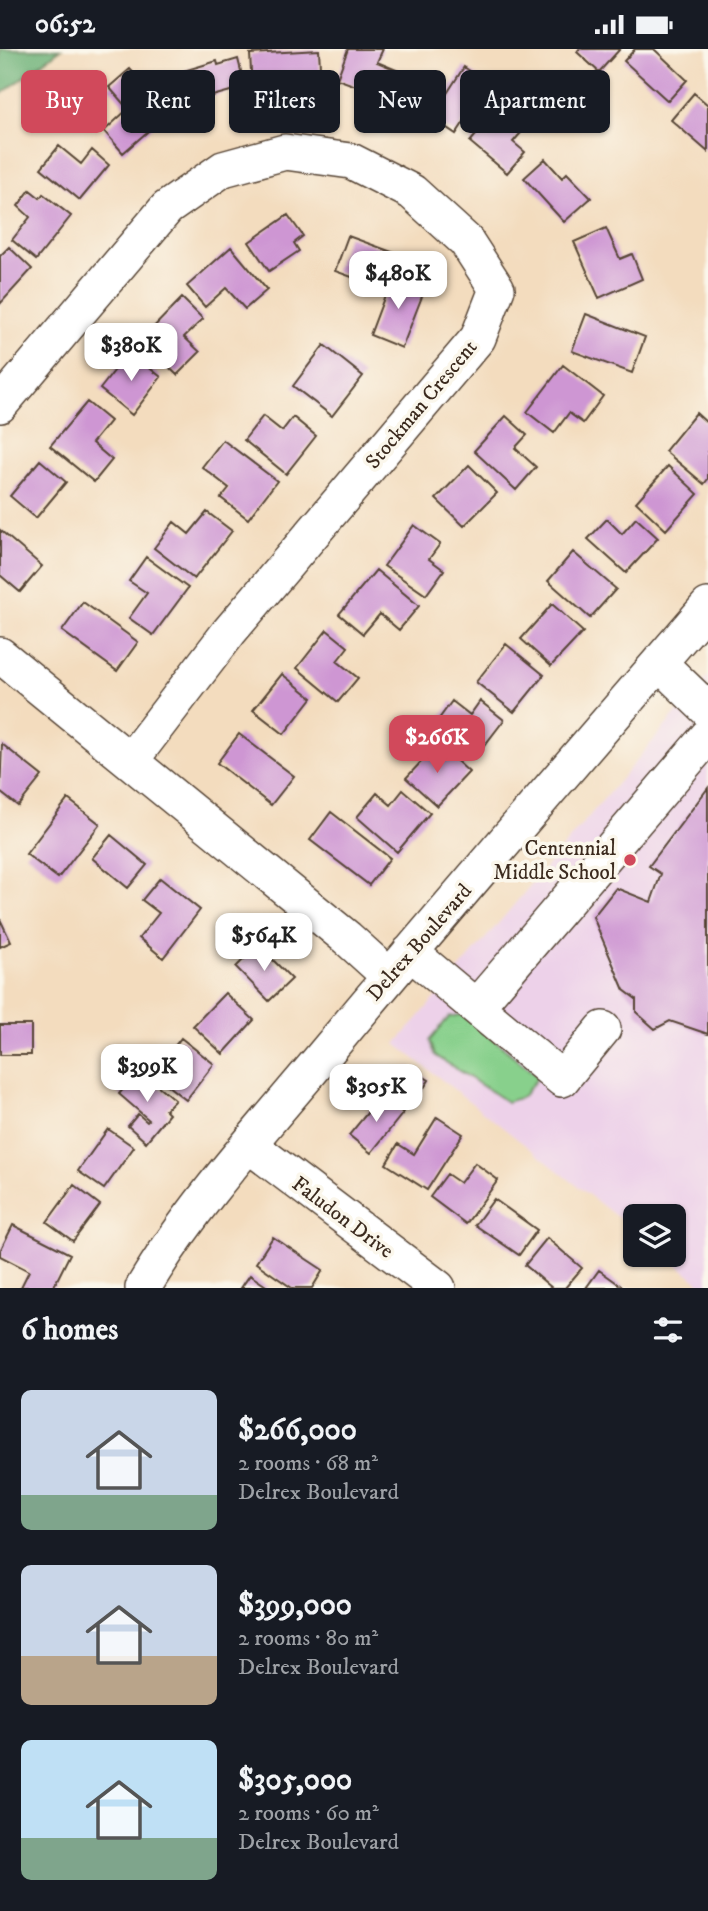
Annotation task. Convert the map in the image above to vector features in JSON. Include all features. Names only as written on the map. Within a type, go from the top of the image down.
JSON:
[{"type":"street","name":"Stockman Crescent","points":[[0,405],[167,208],[223,169],[285,152],[351,161],[412,192],[466,241],[496,289],[478,338],[229,632],[131,760]]},
{"type":"street","name":"Delrex Boulevard","points":[[143,1288],[166,1250],[249,1145],[400,964],[708,606]]},
{"type":"street","points":[[0,655],[347,938],[476,1007],[562,1079],[603,1029]]},
{"type":"street","points":[[659,663],[708,710]]},
{"type":"street","points":[[476,1007],[708,736]]},
{"type":"street","name":"Faludon Drive","points":[[249,1145],[438,1288]]},
{"type":"shaded area","name":"Centennial Middle School","points":[[708,676],[708,1288],[681,1267],[686,1267],[686,1204],[623,1204],[623,1222],[396,1044]]},
{"type":"green space","points":[[0,49],[61,49],[33,70],[21,70],[21,79],[0,95]]},
{"type":"green space","points":[[464,1014],[538,1077],[522,1097],[507,1102],[435,1055],[430,1040],[449,1017]]},
{"type":"building","points":[[348,49],[383,49],[377,62],[397,70],[354,70],[354,85],[340,80],[340,71]]},
{"type":"building","points":[[579,49],[620,49],[601,70],[597,70],[577,52]]},
{"type":"building","points":[[635,49],[654,49],[687,80],[668,101],[624,61]]},
{"type":"building","points":[[319,50],[320,70],[251,70],[250,54]]},
{"type":"building","points":[[238,59],[241,70],[229,70],[229,91],[215,95],[215,70],[187,70],[217,61],[218,65]]},
{"type":"building","points":[[460,73],[460,128],[456,134],[446,127],[446,95]]},
{"type":"building","points":[[121,77],[121,101],[109,87]]},
{"type":"building","points":[[694,93],[708,105],[708,152],[671,120]]},
{"type":"building","points":[[121,115],[121,133],[146,133],[123,153],[106,133],[107,128]]},
{"type":"building","points":[[478,133],[521,133],[513,142],[525,152],[507,173],[470,142]]},
{"type":"building","points":[[59,146],[81,164],[92,150],[109,165],[80,200],[41,168]]},
{"type":"building","points":[[545,159],[562,178],[567,173],[591,198],[564,222],[524,178]]},
{"type":"building","points":[[30,190],[40,198],[43,194],[71,216],[36,260],[12,240],[30,217],[18,206]]},
{"type":"building","points":[[288,215],[303,236],[294,243],[299,251],[269,271],[249,242]]},
{"type":"building","points":[[606,228],[620,259],[632,254],[642,279],[599,298],[574,242]]},
{"type":"building","points":[[348,236],[395,253],[382,288],[335,271]]},
{"type":"building","points":[[9,247],[32,269],[0,304],[0,256]]},
{"type":"building","points":[[231,247],[267,290],[245,309],[226,288],[205,307],[187,286]]},
{"type":"building","points":[[393,274],[426,286],[402,348],[370,335]]},
{"type":"building","points":[[182,298],[203,319],[184,337],[200,352],[177,375],[141,340]]},
{"type":"building","points":[[586,314],[645,337],[632,373],[572,351]]},
{"type":"building","points":[[324,345],[363,376],[332,416],[293,386]]},
{"type":"building","points":[[129,352],[161,377],[132,415],[100,389]]},
{"type":"building","points":[[563,365],[603,396],[583,423],[569,413],[554,433],[527,412]]},
{"type":"building","points":[[87,402],[110,421],[92,443],[112,460],[94,482],[50,446]]},
{"type":"building","points":[[696,413],[708,424],[708,479],[704,484],[665,451]]},
{"type":"building","points":[[263,416],[282,431],[293,417],[316,436],[286,474],[244,440]]},
{"type":"building","points":[[506,416],[527,435],[515,448],[536,467],[516,490],[474,451]]},
{"type":"building","points":[[223,440],[277,481],[248,519],[221,498],[229,488],[202,467]]},
{"type":"building","points":[[40,460],[66,482],[36,518],[10,496]]},
{"type":"building","points":[[469,465],[497,493],[464,526],[436,499]]},
{"type":"building","points":[[668,466],[698,494],[666,530],[636,502]]},
{"type":"building","points":[[207,512],[232,531],[194,579],[154,548],[174,522],[189,534]]},
{"type":"building","points":[[636,518],[658,538],[626,573],[588,539],[607,519],[622,534]]},
{"type":"building","points":[[414,525],[440,544],[429,559],[444,570],[426,595],[384,566]]},
{"type":"building","points":[[0,530],[42,566],[20,592],[0,575]]},
{"type":"building","points":[[573,552],[616,589],[590,618],[548,581]]},
{"type":"building","points":[[146,557],[188,588],[153,635],[129,618],[147,593],[129,581]]},
{"type":"building","points":[[376,570],[419,606],[399,630],[380,614],[363,634],[339,614]]},
{"type":"building","points":[[83,602],[138,642],[117,671],[62,631]]},
{"type":"building","points":[[552,604],[583,632],[551,666],[521,639]]},
{"type":"building","points":[[327,630],[348,647],[337,661],[358,678],[338,702],[297,668]]},
{"type":"building","points":[[506,644],[544,675],[514,712],[476,682]]},
{"type":"building","points":[[282,674],[312,698],[284,734],[253,710]]},
{"type":"building","points":[[452,701],[470,715],[480,701],[504,720],[474,759],[433,727]]},
{"type":"building","points":[[239,734],[294,776],[271,805],[217,763]]},
{"type":"building","points":[[2,744],[42,776],[18,806],[0,792]]},
{"type":"building","points":[[438,744],[469,772],[437,806],[406,778]]},
{"type":"building","points":[[708,788],[708,1034],[670,1021],[655,1029],[636,1012],[636,999],[624,990],[593,917],[616,888],[651,902],[661,874],[649,866]]},
{"type":"building","points":[[403,790],[430,813],[397,852],[357,817],[377,793],[391,805]]},
{"type":"building","points":[[68,799],[100,824],[58,878],[26,854]]},
{"type":"building","points":[[331,812],[390,858],[369,885],[310,840]]},
{"type":"building","points":[[111,835],[147,865],[128,888],[92,858]]},
{"type":"building","points":[[160,878],[200,910],[163,958],[139,938],[159,913],[142,900]]},
{"type":"building","points":[[0,919],[11,942],[0,947]]},
{"type":"building","points":[[258,945],[292,979],[269,1001],[236,967]]},
{"type":"building","points":[[225,993],[254,1020],[223,1054],[193,1026]]},
{"type":"building","points":[[0,1025],[31,1025],[31,1055],[0,1055]]},
{"type":"building","points":[[181,1038],[214,1064],[186,1100],[153,1074]]},
{"type":"building","points":[[408,1067],[429,1080],[416,1100],[395,1086]]},
{"type":"building","points":[[139,1070],[175,1100],[165,1110],[169,1114],[146,1142],[128,1126],[138,1114],[147,1122],[149,1120],[119,1094]]},
{"type":"building","points":[[382,1095],[403,1113],[371,1153],[349,1135]]},
{"type":"building","points":[[437,1117],[463,1134],[427,1190],[386,1164],[398,1144],[414,1154]]},
{"type":"building","points":[[108,1129],[134,1147],[104,1189],[78,1171]]},
{"type":"building","points":[[475,1163],[498,1180],[466,1224],[430,1197],[447,1174],[460,1183]]},
{"type":"building","points":[[74,1185],[100,1205],[73,1241],[47,1222]]},
{"type":"building","points":[[494,1199],[537,1230],[519,1255],[475,1225]]},
{"type":"building","points":[[13,1225],[70,1254],[53,1288],[21,1287],[29,1271],[0,1256]]},
{"type":"building","points":[[273,1237],[323,1270],[312,1288],[292,1288],[256,1263]]},
{"type":"building","points":[[547,1238],[582,1268],[565,1288],[552,1288],[525,1265]]},
{"type":"building","points":[[599,1270],[624,1288],[586,1288]]},
{"type":"building","points":[[250,1275],[269,1288],[241,1288]]},
{"type":"place","name":"Centennial Middle School","points":[[630,860]]}]
